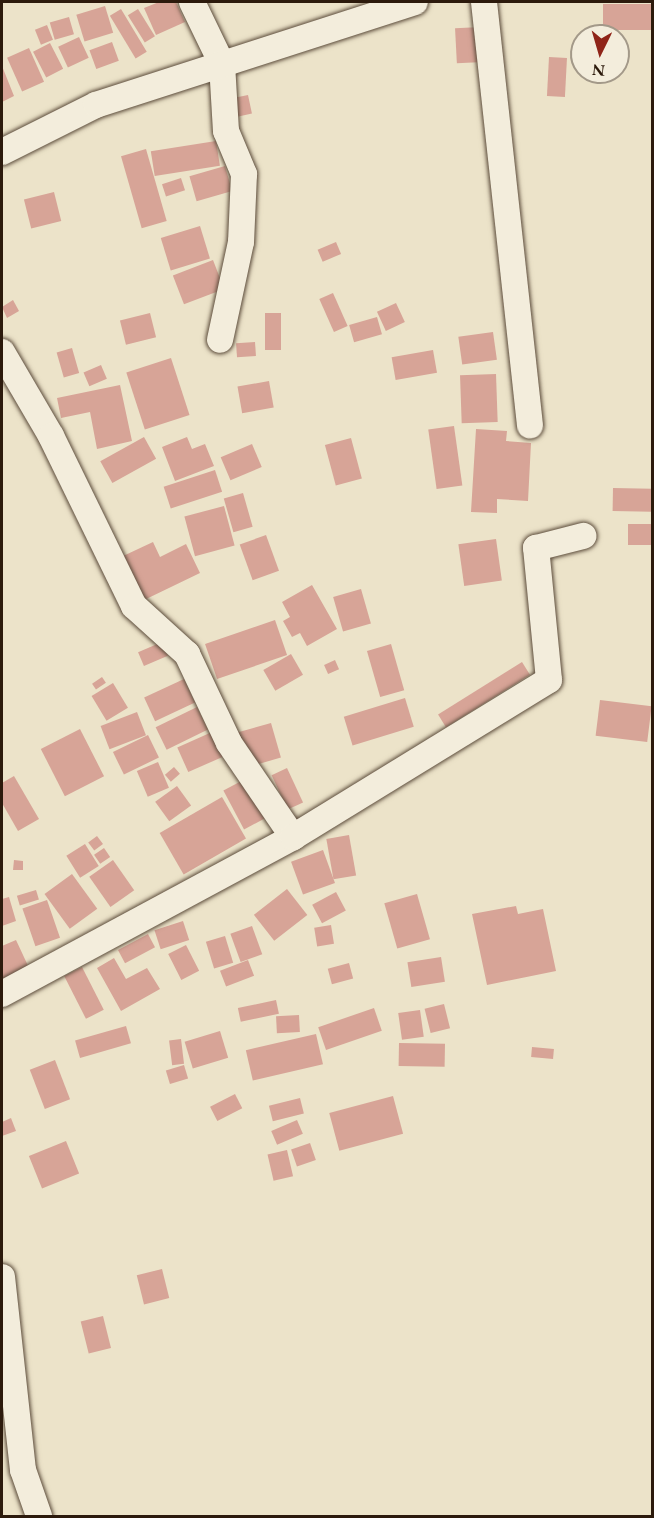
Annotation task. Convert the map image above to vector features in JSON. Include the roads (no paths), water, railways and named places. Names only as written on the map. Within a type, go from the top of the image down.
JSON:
[{"type":"street","points":[[192,2],[222,64],[226,131],[244,174],[241,242],[220,340]]},
{"type":"street","points":[[2,152],[96,105],[415,2]]},
{"type":"street","points":[[484,2],[530,426]]},
{"type":"street","points":[[2,352],[51,436],[134,606],[187,654],[229,743],[293,837]]},
{"type":"street","points":[[2,994],[293,837],[549,680],[536,548],[583,536]]},
{"type":"street","points":[[2,1277],[23,1470],[39,1516]]}]
